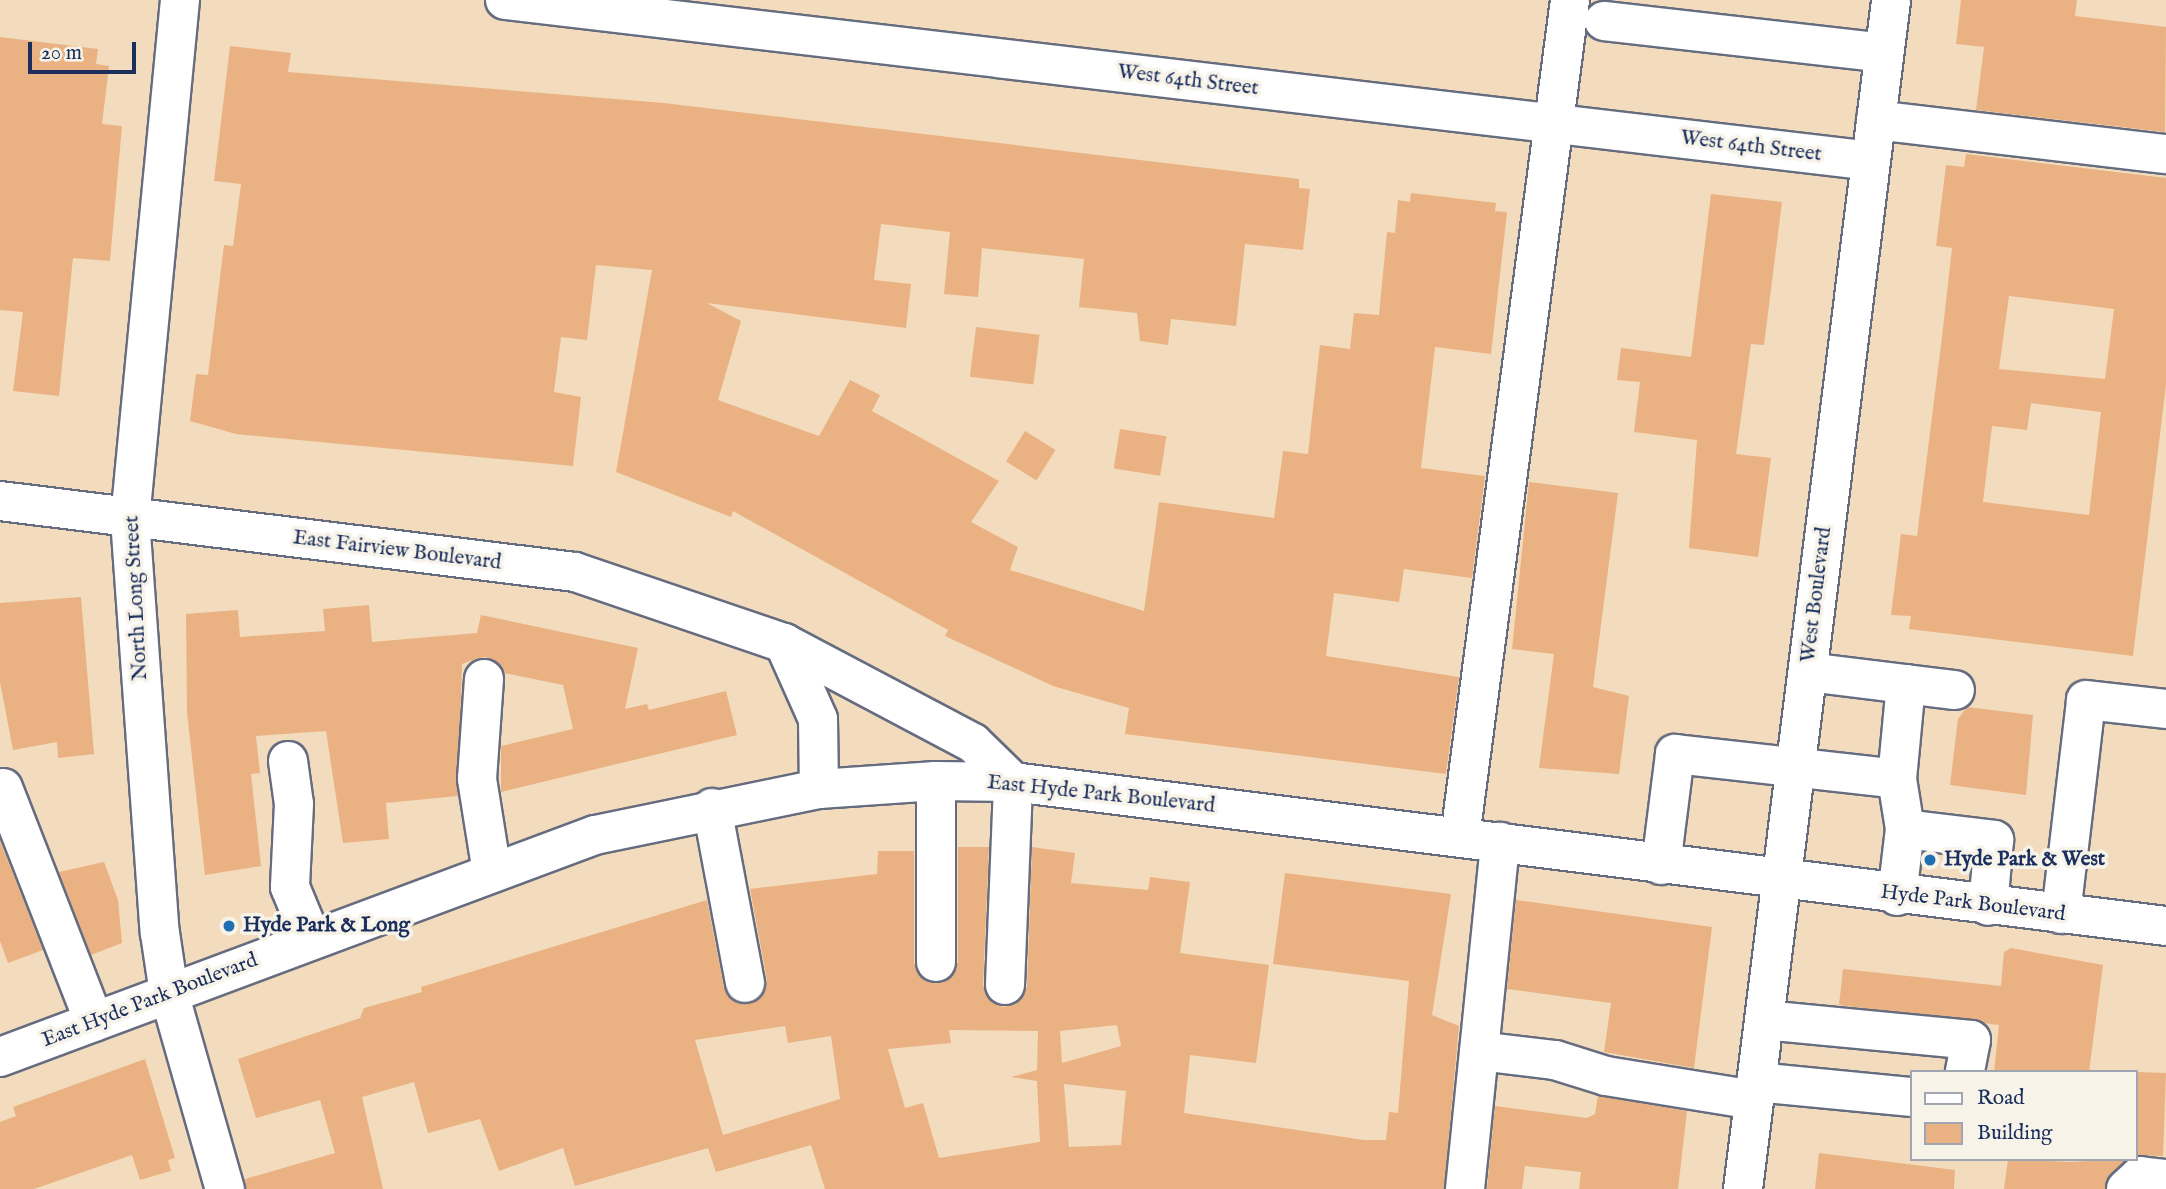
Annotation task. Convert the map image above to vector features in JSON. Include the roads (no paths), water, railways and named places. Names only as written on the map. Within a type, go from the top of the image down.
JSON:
[{"type":"street","name":"North Long Street","points":[[180,0],[130,519],[169,993],[225,1189]]},
{"type":"street","name":"West 64th Street","points":[[505,0],[1871,161]]},
{"type":"street","points":[[1460,837],[1570,0]]},
{"type":"street","name":"West Boulevard","points":[[1743,1189],[1891,0]]},
{"type":"street","points":[[1604,21],[1884,53]]},
{"type":"street","points":[[1876,120],[2166,154]]},
{"type":"street","name":"East Fairview Boulevard","points":[[0,501],[576,572],[784,643],[973,743],[1013,782]]},
{"type":"street","points":[[784,643],[818,719],[819,789]]},
{"type":"street","points":[[1808,672],[1955,690]]},
{"type":"street","points":[[484,679],[477,779],[492,873]]},
{"type":"street","points":[[1897,895],[1905,829],[1897,779],[1906,684]]},
{"type":"street","points":[[2061,914],[2086,700],[2166,709]]},
{"type":"street","points":[[1661,865],[1675,754],[1796,765],[1897,779]]},
{"type":"street","points":[[288,761],[294,804],[290,887],[312,940]]},
{"type":"street","points":[[936,781],[936,962]]},
{"type":"street","name":"East Hyde Park Boulevard","points":[[0,1057],[595,835],[712,808],[819,789],[936,781],[1013,782],[1500,842],[1780,882]]},
{"type":"street","points":[[1005,985],[1013,782]]},
{"type":"street","points":[[3,788],[94,1022]]},
{"type":"street","points":[[712,808],[745,983]]},
{"type":"street","points":[[1905,829],[1994,840],[1987,906]]},
{"type":"street","points":[[1465,1189],[1500,842]]},
{"type":"street","name":"Hyde Park Boulevard","points":[[1780,882],[2166,926]]},
{"type":"street","points":[[1764,1020],[1971,1040],[1965,1070]]},
{"type":"street","points":[[1479,1052],[1555,1060],[1606,1076],[1755,1091],[1910,1097]]},
{"type":"street","points":[[2126,1189],[2140,1176],[2166,1180]]},
{"type":"place","name":"Hyde Park & West","points":[[1930,860]]},
{"type":"place","name":"Hyde Park & Long","points":[[229,926]]}]
